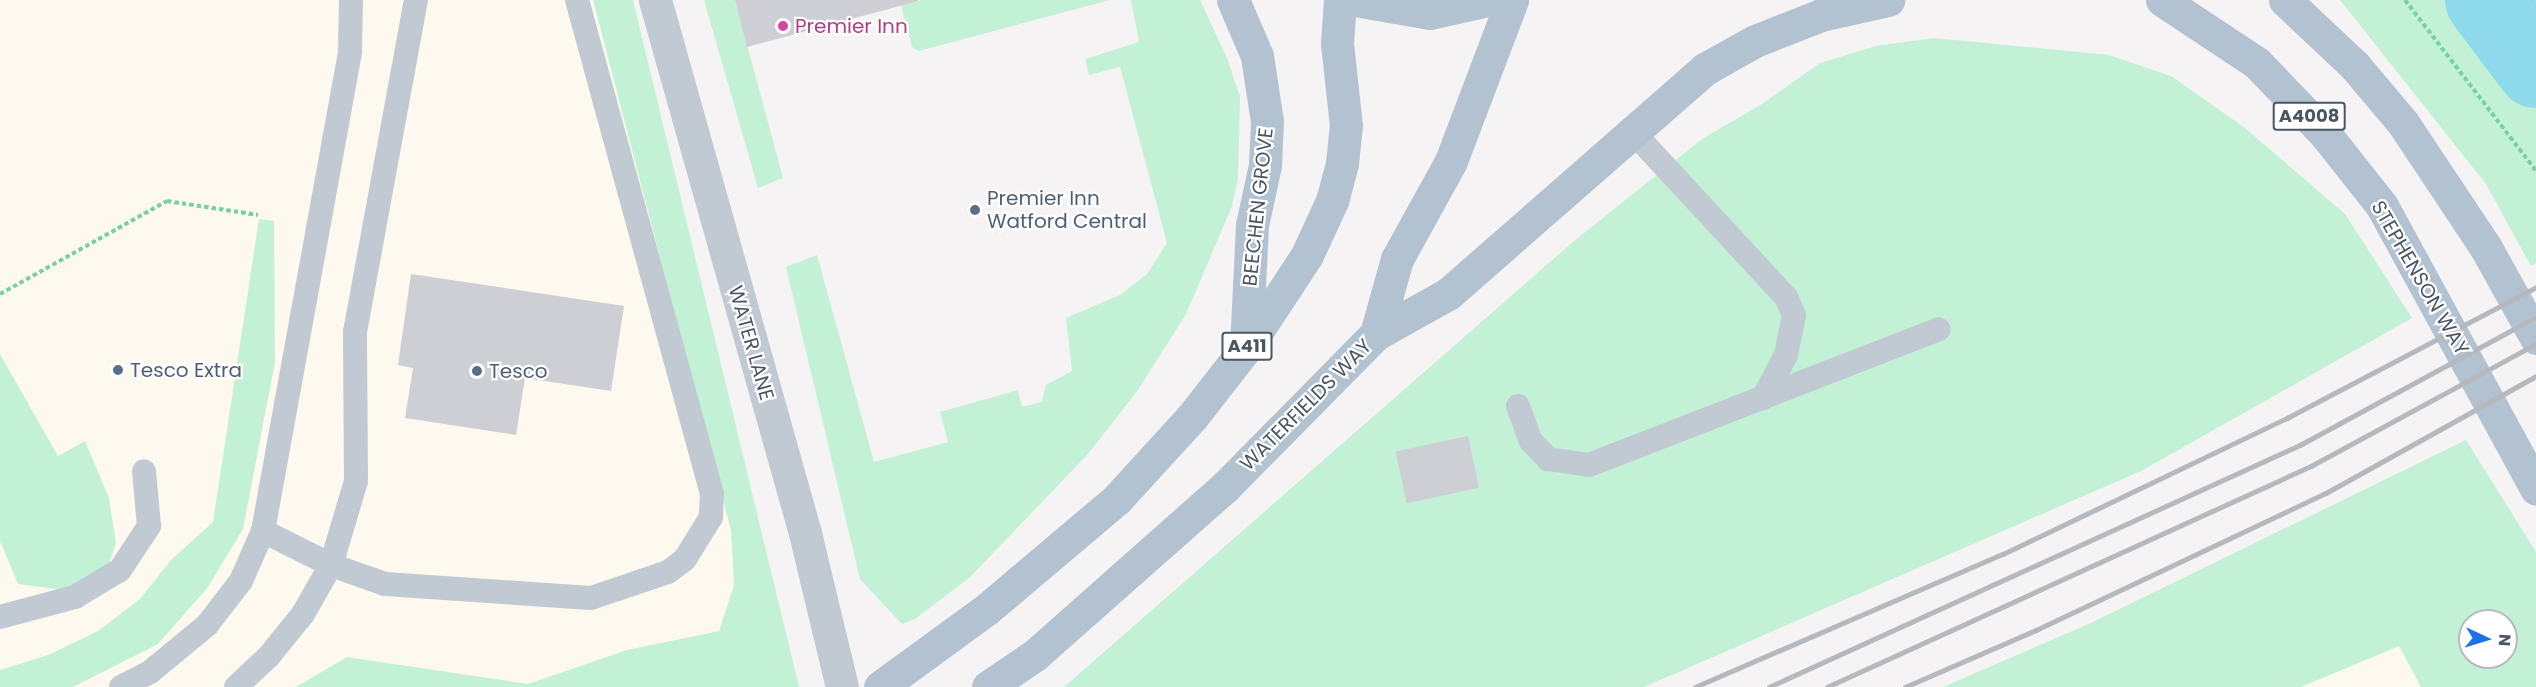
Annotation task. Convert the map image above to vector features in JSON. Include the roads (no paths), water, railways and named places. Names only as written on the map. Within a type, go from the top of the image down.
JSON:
[{"type":"main road","name":"BEECHEN GROVE","points":[[1233,0],[1257,56],[1267,121],[1265,165],[1252,225],[1246,348]]},
{"type":"main road","name":"A411","points":[[880,687],[987,609],[1117,499],[1192,417],[1246,348],[1307,255],[1332,201],[1342,163],[1347,126],[1337,43],[1340,0]]},
{"type":"main road","points":[[1355,0],[1430,13],[1488,0]]},
{"type":"main road","name":"WATERFIELDS WAY","points":[[988,687],[1035,654],[1226,486],[1376,334],[1396,259],[1451,161],[1512,0]]},
{"type":"main road","points":[[1376,334],[1448,294],[1705,69],[1755,40],[1821,15],[1888,0]]},
{"type":"main road","name":"STEPHENSON WAY","points":[[2162,0],[2257,63],[2326,135],[2382,206],[2536,489]]},
{"type":"main road","name":"A4008","points":[[2285,0],[2355,66],[2403,123],[2486,248],[2536,338]]},
{"type":"street","name":"WATER LANE","points":[[655,0],[805,533],[842,687]]},
{"type":"lane","points":[[121,687],[150,672],[207,625],[241,581],[264,531],[350,51],[351,0]]},
{"type":"lane","points":[[236,687],[269,656],[303,614],[331,565],[356,481],[355,332],[416,0]]},
{"type":"lane","points":[[264,531],[331,565],[385,584],[591,598],[668,573],[685,559],[711,517],[712,494],[577,0]]},
{"type":"lane","points":[[1634,132],[1786,297],[1794,315],[1786,355],[1763,398]]},
{"type":"lane","points":[[1518,406],[1531,441],[1548,459],[1589,465],[1939,329]]},
{"type":"lane","points":[[0,617],[75,597],[120,570],[149,526],[144,471]]},
{"type":"waterway","points":[[2485,0],[2536,68]]},
{"type":"railway","points":[[1695,687],[2003,554],[2287,418],[2536,287]]},
{"type":"railway","points":[[1769,687],[2300,445],[2536,317]]},
{"type":"railway","points":[[1827,687],[2311,466],[2536,344]]},
{"type":"railway","points":[[1905,687],[2036,630],[2326,493],[2536,376]]},
{"type":"place","name":"Premier Inn","points":[[783,26]]},
{"type":"place","name":"Premier Inn Watford Central","points":[[975,210]]},
{"type":"place","name":"Tesco Extra","points":[[118,370]]},
{"type":"place","name":"Tesco","points":[[477,371]]}]
